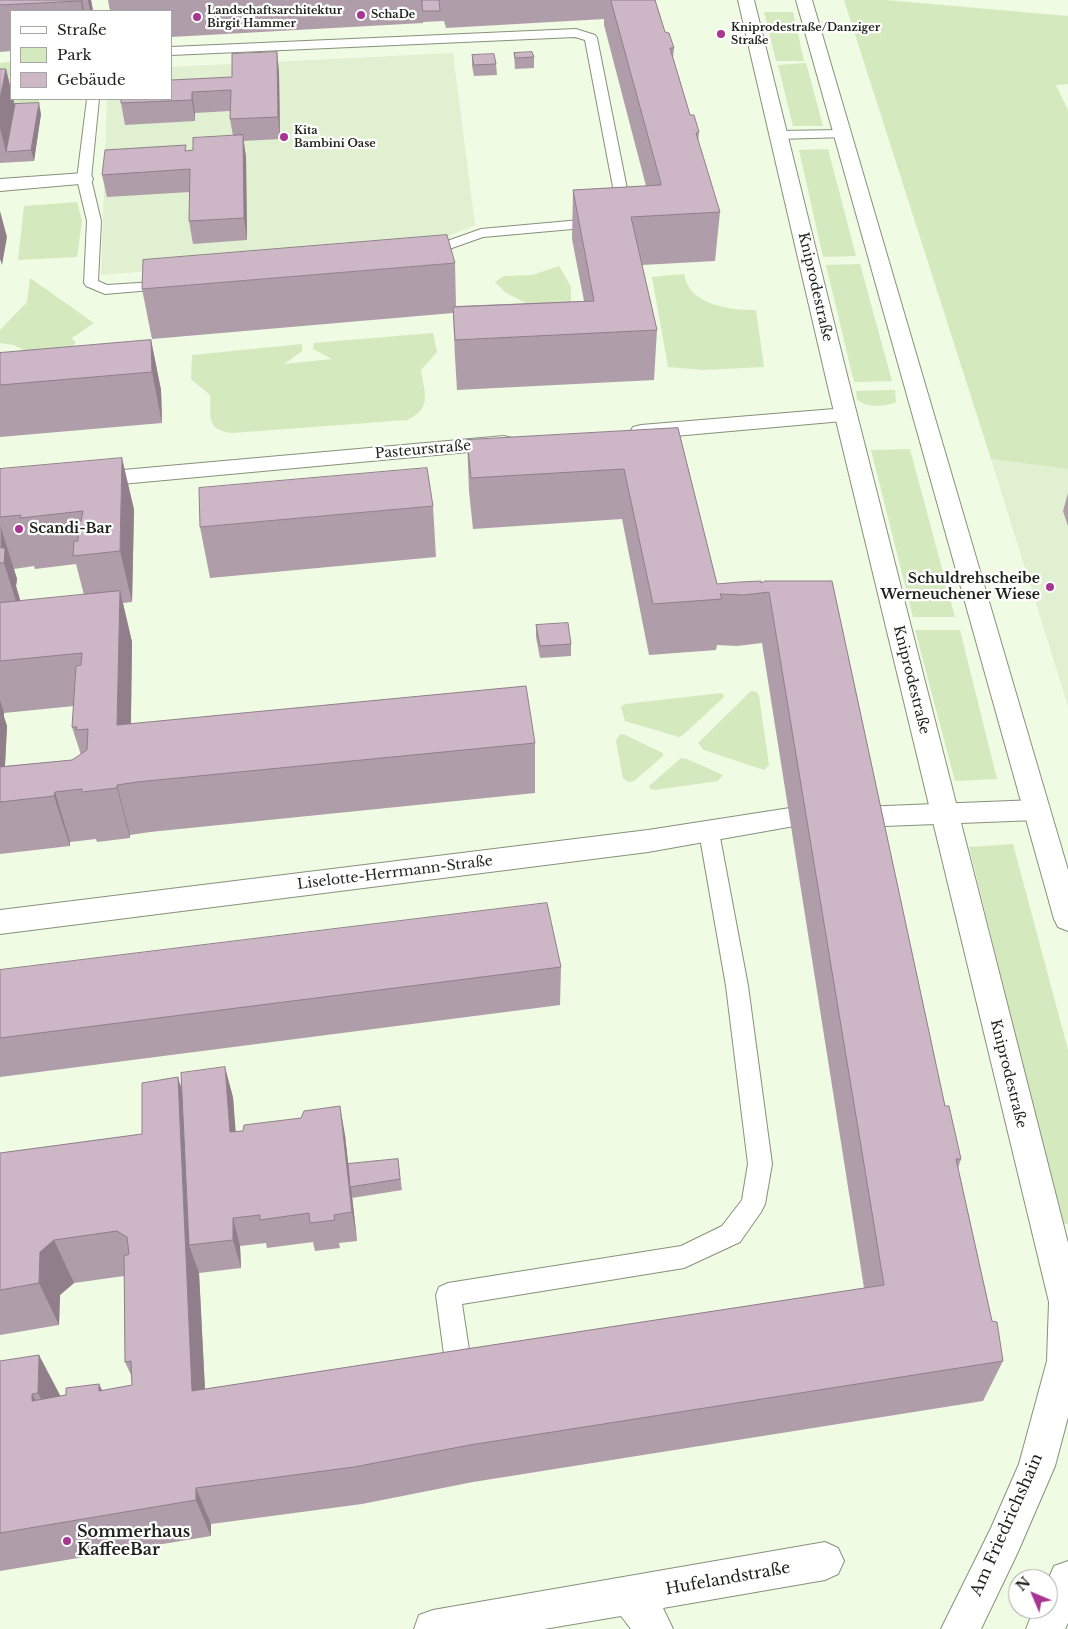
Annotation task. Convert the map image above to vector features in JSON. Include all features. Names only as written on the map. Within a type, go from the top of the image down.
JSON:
[{"type":"street","name":"Kniprodestraße","points":[[746,0],[944,815],[1066,1302],[1067,1362]]},
{"type":"street","points":[[804,0],[914,376],[1068,918]]},
{"type":"street","points":[[0,185],[84,179]]},
{"type":"street","points":[[623,433],[846,415]]},
{"type":"street","name":"Pasteurstraße","points":[[67,482],[527,441]]},
{"type":"street","points":[[860,817],[1036,810]]},
{"type":"street","name":"Liselotte-Herrmann-Straße","points":[[0,922],[542,855],[709,832],[790,818]]},
{"type":"street","name":"Am Friedrichshain","points":[[960,1629],[1004,1541],[1037,1466],[1067,1362]]},
{"type":"street","name":"Hufelandstraße","points":[[433,1629],[825,1562]]},
{"type":"street","points":[[1045,1629],[1068,1580]]},
{"type":"street","points":[[631,1596],[654,1629]]},
{"type":"lane","points":[[172,51],[576,33],[590,38],[624,209],[606,222],[481,233],[408,260]]},
{"type":"lane","points":[[93,100],[84,179],[94,221],[91,283],[105,290],[183,284]]},
{"type":"lane","points":[[778,136],[842,134]]},
{"type":"lane","points":[[462,1390],[448,1295],[684,1257],[731,1234],[753,1204],[760,1164],[737,986],[709,832]]},
{"type":"shaded area","name":"Kita Bambini Oase","points":[[453,53],[475,225],[416,249],[101,275],[107,100],[172,100],[172,67]]},
{"type":"shaded area","name":"Schuldrehscheibe Werneuchener Wiese","points":[[991,459],[1068,469],[1068,706]]},
{"type":"green space","points":[[844,0],[886,0],[1068,16],[1068,84],[1056,85],[1068,110],[1068,469],[991,459]]},
{"type":"green space","points":[[764,12],[793,12],[804,61],[776,61]]},
{"type":"green space","points":[[10,62],[10,100],[39,100],[37,114],[0,115],[0,63]]},
{"type":"green space","points":[[806,63],[823,126],[793,126],[778,65]]},
{"type":"green space","points":[[828,149],[856,256],[823,257],[799,150]]},
{"type":"green space","points":[[77,202],[82,221],[77,257],[18,260],[24,206]]},
{"type":"green space","points":[[860,264],[892,381],[854,382],[826,265]]},
{"type":"green space","points":[[559,266],[571,287],[571,308],[536,308],[506,293],[495,282],[504,276],[532,275]]},
{"type":"green space","points":[[684,274],[688,285],[694,293],[712,304],[735,309],[756,310],[764,367],[703,370],[668,367],[652,277]]},
{"type":"green space","points":[[30,278],[94,323],[72,338],[76,343],[65,353],[45,361],[14,345],[0,343],[0,330],[27,302]]},
{"type":"green space","points":[[433,333],[437,352],[421,370],[425,393],[424,405],[421,410],[407,420],[232,433],[218,429],[214,425],[211,416],[210,395],[191,379],[192,355],[302,344],[302,351],[284,364],[332,359],[313,349],[314,343]]},
{"type":"green space","points":[[895,390],[896,402],[887,405],[865,404],[857,399],[856,391]]},
{"type":"green space","points":[[910,449],[955,617],[913,617],[871,450]]},
{"type":"green space","points":[[915,630],[960,630],[997,779],[955,781]]},
{"type":"green space","points":[[751,691],[757,692],[759,696],[769,765],[764,770],[704,750],[698,743]]},
{"type":"green space","points":[[721,693],[724,697],[679,737],[625,721],[621,707],[625,704]]},
{"type":"green space","points":[[620,734],[663,753],[663,756],[634,781],[628,782],[623,778],[616,741]]},
{"type":"green space","points":[[681,758],[723,775],[718,781],[655,790],[650,789],[649,786]]},
{"type":"green space","points":[[1013,844],[1068,1050],[1068,1224],[1062,1224],[969,847]]},
{"type":"building","points":[[0,0],[81,0],[0,5]]},
{"type":"building","points":[[422,0],[439,0],[440,11],[423,11]]},
{"type":"building","points":[[611,0],[655,0],[665,32],[669,33],[674,48],[670,48],[690,115],[694,115],[699,132],[696,133],[720,212],[631,217],[657,330],[455,340],[453,307],[594,301],[573,190],[661,185]]},
{"type":"building","points":[[277,52],[278,117],[230,119],[231,90],[192,92],[192,100],[121,103],[121,100],[172,100],[172,80],[232,77],[232,54]]},
{"type":"building","points":[[532,52],[534,57],[515,58],[514,53]]},
{"type":"building","points":[[494,54],[496,64],[474,65],[472,55]]},
{"type":"building","points":[[0,69],[6,69],[0,99]]},
{"type":"building","points":[[39,103],[31,150],[6,152],[15,104]]},
{"type":"building","points":[[243,135],[244,218],[189,221],[190,169],[102,175],[105,150],[186,145],[185,151],[193,150],[193,138]]},
{"type":"building","points":[[447,235],[455,263],[142,289],[143,260]]},
{"type":"building","points":[[151,340],[152,372],[0,385],[0,353]]},
{"type":"building","points":[[678,428],[717,584],[761,581],[761,583],[765,581],[832,581],[945,1106],[949,1106],[961,1159],[956,1159],[992,1321],[997,1322],[1003,1361],[470,1445],[354,1467],[196,1488],[196,1500],[0,1533],[0,1361],[39,1355],[38,1393],[32,1394],[32,1401],[66,1395],[66,1388],[99,1384],[99,1391],[132,1385],[131,1361],[125,1362],[124,1256],[129,1254],[127,1237],[117,1231],[54,1240],[40,1252],[39,1283],[0,1290],[0,1153],[142,1134],[142,1083],[178,1077],[192,1391],[884,1285],[769,592],[744,595],[720,594],[722,599],[653,604],[624,469],[471,478],[467,440]]},
{"type":"building","points":[[122,458],[120,551],[73,556],[74,541],[78,541],[79,521],[81,521],[83,511],[20,518],[21,515],[0,517],[0,469]]},
{"type":"building","points":[[427,468],[433,506],[200,527],[199,488]]},
{"type":"building","points":[[0,528],[1,548],[5,548],[4,563],[0,563]]},
{"type":"building","points":[[120,591],[117,725],[526,686],[535,743],[137,782],[117,785],[117,788],[82,792],[82,789],[55,792],[54,796],[0,802],[0,767],[72,760],[87,750],[88,729],[76,730],[77,727],[72,727],[76,666],[81,665],[82,653],[0,661],[0,603]]},
{"type":"building","points":[[568,623],[571,644],[540,646],[536,625]]},
{"type":"building","points":[[547,903],[561,967],[0,1038],[0,970]]},
{"type":"building","points":[[225,1067],[230,1132],[243,1131],[244,1125],[301,1118],[304,1111],[340,1106],[352,1212],[334,1215],[335,1220],[310,1223],[309,1213],[260,1220],[260,1215],[233,1218],[233,1240],[189,1245],[181,1073]]},
{"type":"building","points":[[398,1159],[400,1179],[350,1187],[348,1164]]},
{"type":"place","name":"SchaDe","points":[[361,15]]},
{"type":"place","name":"Landschaftsarchitektur Birgit Hammer","points":[[197,17]]},
{"type":"place","name":"Kniprodestraße/Danziger Straße","points":[[721,34]]},
{"type":"place","name":"Kita Bambini Oase","points":[[284,137]]},
{"type":"place","name":"Scandi-Bar","points":[[19,529]]},
{"type":"place","name":"Schuldrehscheibe Werneuchener Wiese","points":[[1050,587]]},
{"type":"place","name":"Sommerhaus KaffeeBar","points":[[67,1541]]}]
